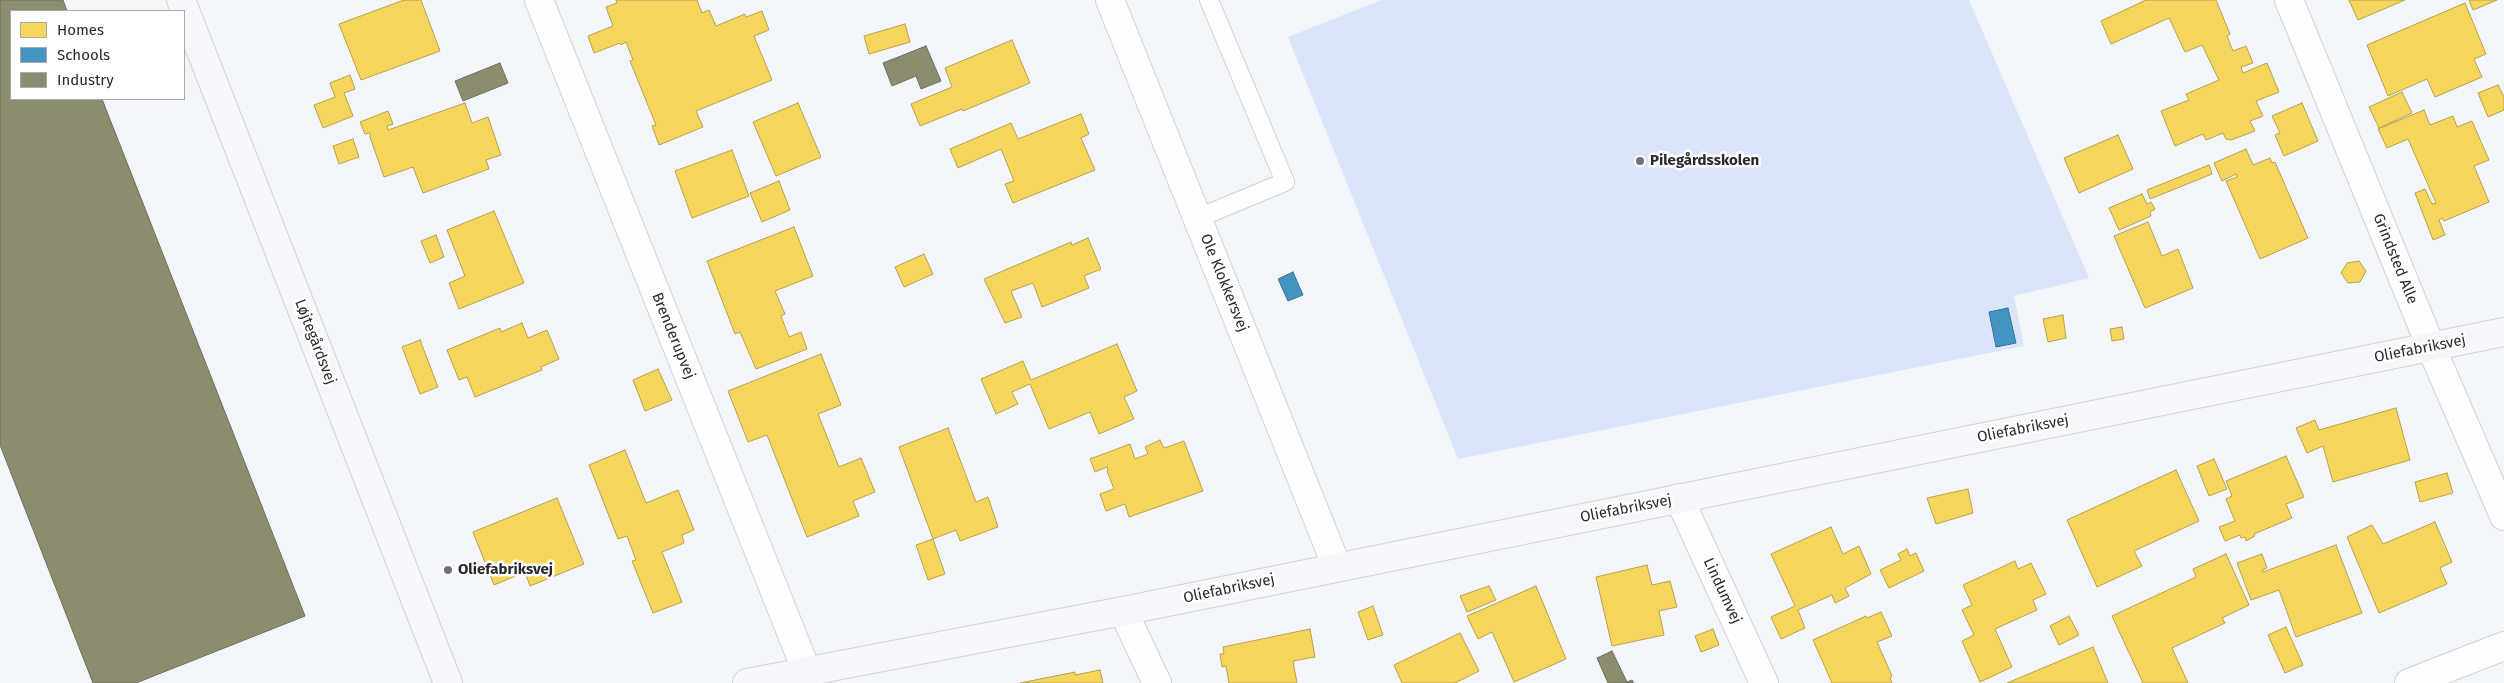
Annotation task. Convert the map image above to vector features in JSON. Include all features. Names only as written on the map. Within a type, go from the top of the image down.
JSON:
[{"type":"street","name":"Brenderupvej","points":[[539,0],[807,672]]},
{"type":"street","name":"Ole Klokkersvej","points":[[1110,0],[1337,567]]},
{"type":"street","name":"Grindsted Alle","points":[[2289,0],[2431,347],[2504,516]]},
{"type":"street","name":"Løjtegårdsvej","points":[[185,10],[448,683]]},
{"type":"street","name":"Oliefabriksvej","points":[[747,683],[1123,611],[2504,332]]},
{"type":"street","name":"Lindumvej","points":[[1679,498],[1764,683]]},
{"type":"street","points":[[1123,611],[1157,683]]},
{"type":"street","points":[[2409,683],[2504,646]]},
{"type":"lane","points":[[1198,218],[1285,182],[1209,0]]},
{"type":"shaded area","name":"Pilegårdsskolen","points":[[1381,0],[1969,0],[2089,278],[2014,296],[2024,346],[1458,459],[1288,37]]},
{"type":"building: Homes","points":[[404,0],[421,0],[440,51],[361,80],[339,24]]},
{"type":"building: Homes","points":[[616,0],[697,0],[702,13],[709,10],[716,26],[745,14],[746,17],[762,11],[769,30],[754,36],[772,80],[696,111],[703,127],[659,145],[652,126],[656,125],[630,61],[633,60],[626,42],[594,53],[588,36],[613,26],[606,7],[617,3]]},
{"type":"building: Homes","points":[[2146,0],[2216,0],[2230,34],[2227,36],[2233,51],[2246,46],[2253,63],[2241,67],[2243,73],[2267,63],[2279,92],[2256,101],[2263,116],[2250,121],[2255,131],[2231,140],[2226,139],[2223,133],[2206,140],[2203,134],[2175,146],[2161,111],[2189,100],[2186,94],[2219,80],[2202,45],[2185,52],[2169,18],[2111,44],[2101,21]]},
{"type":"building: Homes","points":[[2349,0],[2405,0],[2358,20]]},
{"type":"building: Homes","points":[[2469,0],[2497,0],[2473,10]]},
{"type":"building: Homes","points":[[2465,3],[2486,54],[2474,59],[2482,77],[2435,97],[2427,79],[2388,96],[2367,45]]},
{"type":"building: Homes","points":[[905,24],[910,42],[869,54],[864,36]]},
{"type":"building: Homes","points":[[1012,40],[1030,83],[963,111],[962,109],[920,126],[911,104],[952,87],[945,68]]},
{"type":"building: Homes","points":[[350,75],[355,89],[344,93],[353,116],[323,128],[314,105],[335,97],[330,83]]},
{"type":"building: Homes","points":[[2498,85],[2504,97],[2504,110],[2488,117],[2478,93]]},
{"type":"building: Homes","points":[[2402,92],[2412,113],[2379,128],[2369,107]]},
{"type":"building: Homes","points":[[465,103],[472,123],[488,117],[501,155],[486,160],[489,169],[423,193],[413,167],[384,177],[370,133],[365,134],[360,122],[388,111],[393,124],[387,126],[388,130]]},
{"type":"building: Homes","points":[[798,103],[821,157],[776,176],[753,122]]},
{"type":"building: Homes","points":[[2302,103],[2318,141],[2284,156],[2275,135],[2280,133],[2272,116]]},
{"type":"building: Homes","points":[[2424,110],[2430,125],[2453,116],[2457,127],[2472,121],[2489,160],[2474,166],[2489,202],[2444,221],[2442,218],[2439,220],[2445,235],[2433,240],[2415,193],[2425,189],[2432,204],[2436,203],[2408,139],[2387,148],[2378,129]]},
{"type":"building: Homes","points":[[1081,114],[1089,134],[1081,138],[1095,170],[1013,203],[1005,184],[1014,181],[1001,149],[958,168],[950,149],[1011,123],[1018,139]]},
{"type":"building: Homes","points":[[2118,135],[2133,169],[2079,193],[2064,158]]},
{"type":"building: Homes","points":[[353,139],[359,157],[339,164],[333,146]]},
{"type":"building: Homes","points":[[2246,149],[2253,165],[2270,158],[2272,163],[2275,162],[2308,238],[2260,259],[2226,181],[2237,177],[2236,174],[2222,181],[2214,163]]},
{"type":"building: Homes","points":[[732,150],[749,196],[692,218],[675,171]]},
{"type":"building: Homes","points":[[2209,165],[2212,174],[2150,199],[2147,190]]},
{"type":"building: Homes","points":[[779,181],[790,210],[762,222],[750,193]]},
{"type":"building: Homes","points":[[2142,194],[2147,204],[2151,202],[2155,209],[2150,212],[2151,216],[2119,230],[2109,208]]},
{"type":"building: Homes","points":[[494,211],[524,283],[459,309],[449,283],[465,276],[447,230]]},
{"type":"building: Homes","points":[[2148,222],[2162,256],[2178,249],[2193,288],[2145,308],[2114,236]]},
{"type":"building: Homes","points":[[794,227],[813,276],[775,291],[785,314],[781,316],[789,337],[801,332],[807,349],[756,369],[740,332],[735,334],[707,261]]},
{"type":"building: Homes","points":[[436,235],[444,257],[430,263],[421,241]]},
{"type":"building: Homes","points":[[1088,238],[1101,269],[1084,276],[1089,288],[1042,307],[1033,283],[1011,291],[1022,317],[1005,323],[984,279],[1071,242],[1072,245]]},
{"type":"building: Homes","points":[[924,254],[933,274],[904,287],[895,267]]},
{"type":"building: Homes","points":[[2359,261],[2366,271],[2360,282],[2348,283],[2341,273],[2347,263]]},
{"type":"building: Homes","points":[[2063,315],[2066,338],[2048,342],[2043,319]]},
{"type":"building: Homes","points":[[522,323],[528,338],[547,330],[559,359],[541,367],[542,370],[475,397],[467,377],[459,380],[447,350],[500,328],[501,332]]},
{"type":"building: Homes","points":[[2122,327],[2124,339],[2112,341],[2110,329]]},
{"type":"building: Homes","points":[[420,340],[438,387],[420,394],[402,347]]},
{"type":"building: Homes","points":[[1117,344],[1137,391],[1124,397],[1134,419],[1099,434],[1090,412],[1049,429],[1030,384],[1012,392],[1018,404],[996,414],[981,379],[1023,361],[1031,380]]},
{"type":"building: Homes","points":[[821,354],[841,405],[818,414],[839,467],[861,458],[875,492],[853,501],[859,516],[807,537],[767,435],[748,442],[728,391]]},
{"type":"building: Homes","points":[[658,369],[672,400],[645,411],[633,380]]},
{"type":"building: Homes","points":[[2396,408],[2410,460],[2333,482],[2323,446],[2307,453],[2296,428],[2315,420],[2319,430]]},
{"type":"building: Homes","points":[[948,428],[976,502],[988,497],[998,527],[960,541],[956,530],[933,539],[899,447]]},
{"type":"building: Homes","points":[[1160,440],[1164,448],[1184,441],[1203,491],[1129,517],[1125,504],[1106,511],[1100,494],[1114,489],[1107,467],[1095,472],[1090,459],[1130,444],[1135,459],[1148,454],[1145,447]]},
{"type":"building: Homes","points":[[625,450],[646,503],[678,490],[694,530],[682,535],[684,543],[662,552],[682,602],[653,613],[632,561],[636,560],[627,536],[618,539],[589,465]]},
{"type":"building: Homes","points":[[2286,456],[2304,497],[2286,504],[2292,518],[2254,534],[2255,536],[2246,541],[2245,537],[2241,538],[2240,535],[2225,541],[2219,527],[2235,521],[2226,499],[2232,496],[2226,481]]},
{"type":"building: Homes","points":[[2214,459],[2227,489],[2209,496],[2197,466]]},
{"type":"building: Homes","points":[[2176,470],[2199,521],[2134,551],[2142,566],[2097,587],[2067,520]]},
{"type":"building: Homes","points":[[2447,473],[2453,493],[2420,502],[2415,482]]},
{"type":"building: Homes","points":[[1968,489],[1973,513],[1936,524],[1927,498]]},
{"type":"building: Homes","points":[[557,498],[584,564],[530,586],[525,572],[494,585],[473,532]]},
{"type":"building: Homes","points":[[2435,522],[2452,562],[2440,568],[2447,584],[2379,613],[2347,537],[2372,525],[2383,544]]},
{"type":"building: Homes","points":[[1831,527],[1843,554],[1859,546],[1871,574],[1845,588],[1849,596],[1835,603],[1832,595],[1798,610],[1805,628],[1781,639],[1771,617],[1795,606],[1771,554]]},
{"type":"building: Homes","points":[[933,539],[945,574],[928,580],[916,545]]},
{"type":"building: Homes","points":[[2336,545],[2362,613],[2296,637],[2279,590],[2251,600],[2237,563],[2262,554],[2267,568],[2262,570],[2263,572]]},
{"type":"building: Homes","points":[[1907,549],[1910,556],[1916,553],[1924,571],[1889,588],[1880,570],[1901,560],[1898,554]]},
{"type":"building: Homes","points":[[2226,554],[2249,605],[2222,618],[2225,623],[2172,648],[2188,683],[2143,683],[2112,616],[2196,577],[2193,569]]},
{"type":"building: Homes","points":[[2015,561],[2018,569],[2031,563],[2046,594],[2033,600],[2037,610],[1995,629],[2012,667],[1980,682],[1962,641],[1974,635],[1962,610],[1972,605],[1963,585]]},
{"type":"building: Homes","points":[[1647,565],[1652,585],[1670,581],[1677,607],[1659,611],[1664,635],[1612,646],[1596,577]]},
{"type":"building: Homes","points":[[1489,586],[1496,600],[1467,612],[1460,596]]},
{"type":"building: Homes","points":[[1536,586],[1566,659],[1514,682],[1492,632],[1478,639],[1467,616]]},
{"type":"building: Homes","points":[[1373,606],[1383,635],[1368,640],[1358,612]]},
{"type":"building: Homes","points":[[1881,612],[1892,636],[1877,642],[1892,676],[1890,678],[1892,683],[1832,683],[1813,640],[1866,616],[1867,618]]},
{"type":"building: Homes","points":[[2069,616],[2079,635],[2059,645],[2050,626]]},
{"type":"building: Homes","points":[[2286,627],[2303,665],[2285,673],[2268,635]]},
{"type":"building: Homes","points":[[1310,629],[1315,657],[1293,661],[1297,683],[1229,683],[1226,666],[1222,667],[1220,654],[1224,654],[1223,647]]},
{"type":"building: Homes","points":[[1713,629],[1719,645],[1701,652],[1695,636]]},
{"type":"building: Homes","points":[[1460,633],[1479,671],[1455,683],[1402,683],[1394,665]]},
{"type":"building: Homes","points":[[2093,647],[2108,683],[2007,683]]},
{"type":"building: Homes","points":[[1100,670],[1103,683],[1020,683],[1075,672],[1075,675]]},
{"type":"building: Schools","points":[[1293,272],[1303,295],[1288,301],[1278,279]]},
{"type":"building: Schools","points":[[2008,308],[2016,343],[1996,347],[1989,312]]},
{"type":"building: Industry","points":[[0,0],[63,0],[67,10],[10,10],[10,100],[102,100],[305,616],[136,683],[93,683],[0,445]]},
{"type":"building: Industry","points":[[926,46],[941,81],[921,89],[916,76],[892,86],[883,63]]},
{"type":"building: Industry","points":[[500,63],[508,83],[463,101],[455,81]]},
{"type":"building: Industry","points":[[1612,651],[1627,682],[1632,680],[1634,683],[1608,683],[1597,658]]},
{"type":"place","name":"Pilegårdsskolen","points":[[1640,161]]},
{"type":"place","name":"Oliefabriksvej","points":[[448,570]]}]
